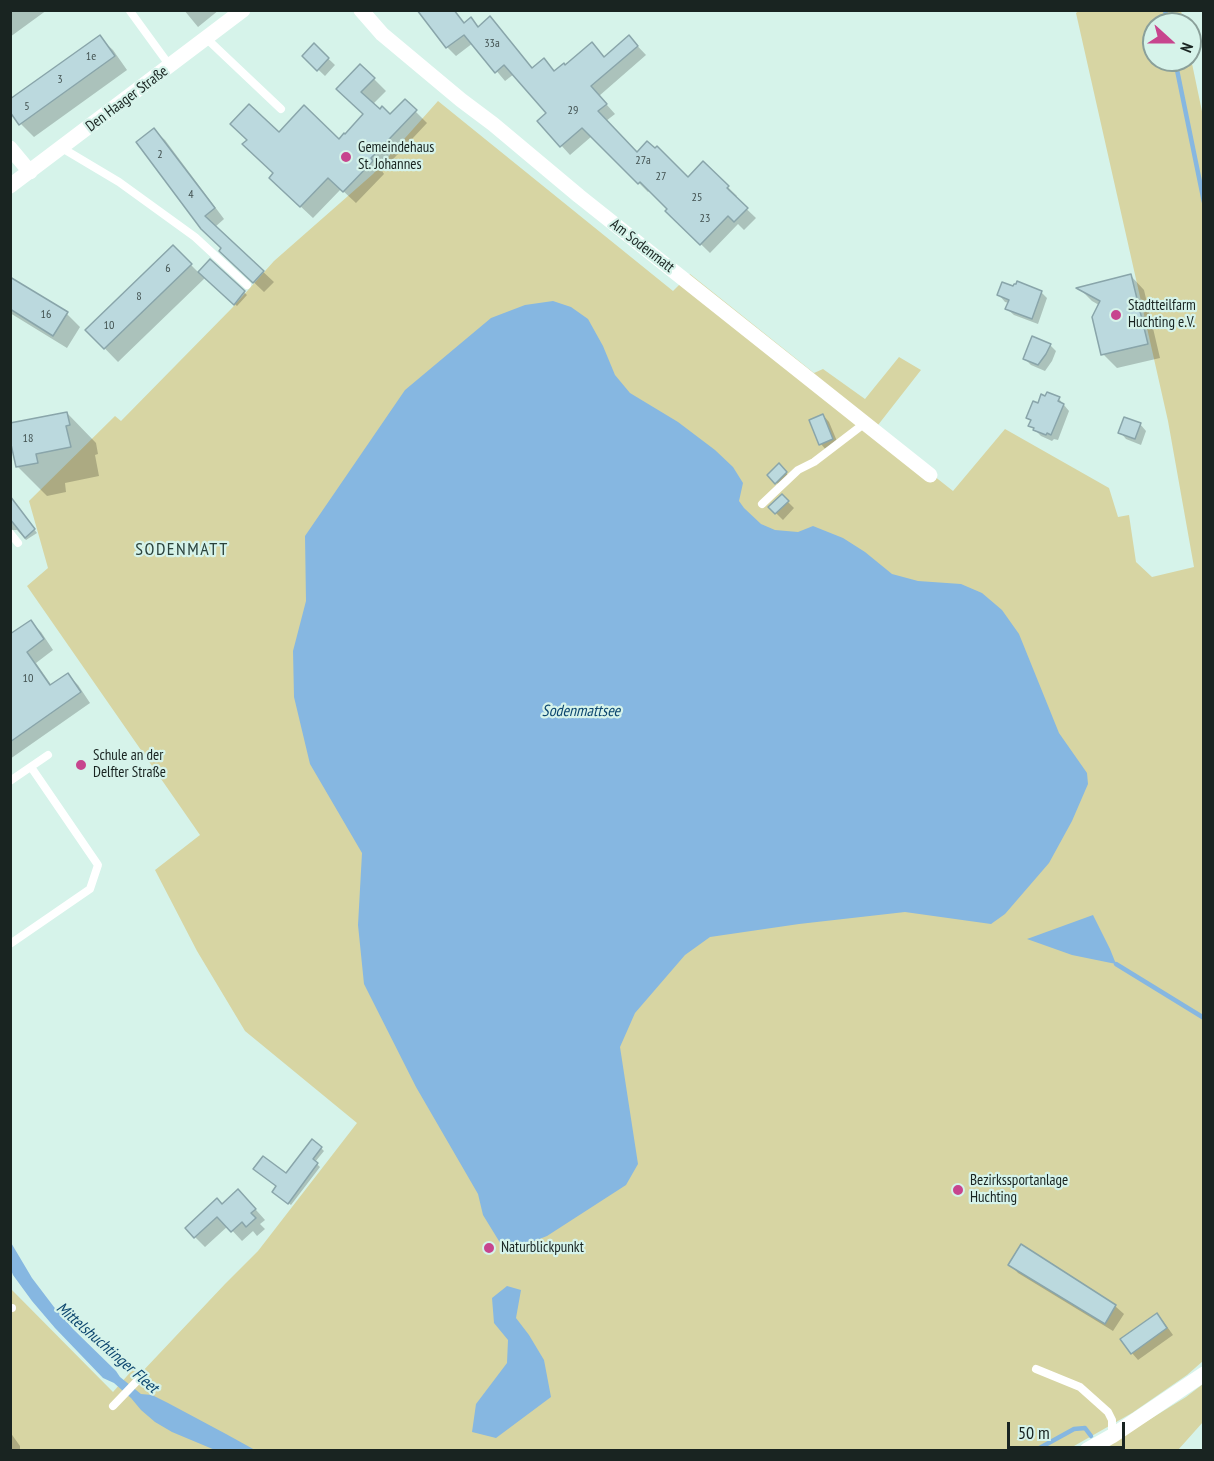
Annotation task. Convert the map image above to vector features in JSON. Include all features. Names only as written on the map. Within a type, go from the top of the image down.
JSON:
[{"type":"street","name":"Den Haager Straße","points":[[10,186],[243,10]]},
{"type":"street","name":"Am Sodenmatt","points":[[361,10],[382,34],[461,100],[930,475]]},
{"type":"street","points":[[10,148],[30,172]]},
{"type":"street","points":[[1087,1450],[1110,1423],[1203,1374]]},
{"type":"lane","points":[[130,11],[170,66]]},
{"type":"lane","points":[[206,38],[281,110]]},
{"type":"lane","points":[[62,147],[119,182],[195,237],[247,285]]},
{"type":"lane","points":[[762,504],[798,470],[814,462],[865,423]]},
{"type":"lane","points":[[10,533],[18,543]]},
{"type":"lane","points":[[10,782],[48,755]]},
{"type":"lane","points":[[10,944],[90,889],[98,865],[31,767]]},
{"type":"lane","points":[[1036,1370],[1080,1387],[1110,1423]]},
{"type":"lane","points":[[113,1406],[137,1380]]},
{"type":"shaded area","points":[[1080,10],[1181,11],[1142,12],[1142,72],[1194,72],[1204,121],[1203,1361],[1187,1375],[1132,1413],[1067,1450],[11,1450],[10,1288],[113,1392],[134,1368],[141,1373],[258,1251],[357,1123],[245,1031],[197,951],[155,870],[200,835],[27,586],[48,568],[29,501],[115,416],[121,421],[232,308],[274,261],[373,174],[438,101],[673,291],[690,274],[814,373],[823,369],[865,399],[899,357],[921,370],[878,425],[910,457],[953,491],[1005,429],[1109,488],[1118,517],[1129,515],[1136,562],[1152,577],[1194,567],[1168,421],[1076,13]]},
{"type":"shaded area","points":[[1203,1384],[1203,1422],[1178,1450],[1100,1450],[1186,1397]]},
{"type":"water","name":"Sodenmattsee","points":[[553,301],[571,307],[588,319],[615,375],[630,393],[678,422],[733,467],[743,483],[739,501],[761,524],[775,530],[798,532],[813,526],[843,538],[892,574],[918,581],[961,584],[982,593],[1002,610],[1019,634],[1059,733],[1087,773],[1088,784],[1072,821],[1049,863],[1005,914],[991,924],[905,912],[710,937],[685,955],[635,1013],[620,1047],[638,1164],[626,1185],[547,1236],[514,1249],[502,1246],[483,1215],[478,1194],[416,1087],[364,984],[358,925],[362,853],[310,764],[294,697],[293,651],[306,601],[305,536],[405,390],[491,318],[525,305]]},
{"type":"water","points":[[1093,915],[1116,964],[1072,955],[1027,939]]},
{"type":"water","points":[[10,1241],[32,1278],[54,1307],[120,1377],[141,1394],[152,1395],[255,1450],[215,1450],[172,1432],[155,1422],[114,1383],[103,1378],[55,1328],[13,1275]]},
{"type":"water","points":[[507,1286],[521,1290],[516,1318],[544,1360],[551,1397],[496,1438],[472,1432],[476,1404],[507,1363],[508,1340],[494,1323],[492,1298]]},
{"type":"building","points":[[417,10],[454,10],[464,23],[471,17],[478,27],[490,16],[532,68],[544,58],[554,71],[564,63],[565,65],[592,42],[604,57],[629,35],[638,46],[591,86],[607,104],[598,111],[637,152],[647,141],[655,148],[657,146],[688,177],[703,161],[748,208],[734,222],[728,216],[700,245],[665,211],[667,209],[640,182],[638,184],[582,128],[560,147],[537,121],[546,113],[504,65],[495,73],[464,35],[446,48]]},
{"type":"building","points":[[100,35],[115,56],[19,125],[10,112],[10,99]]},
{"type":"building","points":[[314,43],[329,58],[317,71],[302,56]]},
{"type":"building","name":"Gemeindehaus St. Johannes","points":[[360,64],[375,78],[361,92],[380,109],[382,106],[390,114],[405,99],[417,110],[371,158],[373,161],[343,192],[328,178],[300,207],[269,178],[273,173],[242,144],[247,140],[230,124],[249,104],[279,132],[304,105],[339,139],[363,114],[336,89]]},
{"type":"building","points":[[154,128],[215,208],[205,216],[264,271],[253,283],[219,251],[221,248],[201,229],[136,142]]},
{"type":"building","points":[[173,245],[192,264],[104,349],[85,330]]},
{"type":"building","points":[[210,259],[245,291],[234,305],[198,272]]},
{"type":"building","name":"Stadtteilfarm Huchting e.V.","points":[[1131,274],[1148,344],[1101,355],[1092,317],[1100,301],[1076,288]]},
{"type":"building","points":[[10,277],[68,312],[53,336],[10,309]]},
{"type":"building","points":[[1017,281],[1042,291],[1032,319],[1005,309],[1009,300],[997,295],[1002,282],[1013,286]]},
{"type":"building","points":[[1032,336],[1051,344],[1038,365],[1023,359]]},
{"type":"building","points":[[1047,392],[1060,397],[1058,401],[1064,404],[1051,435],[1033,430],[1034,428],[1028,426],[1031,420],[1026,418],[1033,401],[1038,403],[1041,394],[1045,396]]},
{"type":"building","points":[[67,412],[70,425],[66,426],[71,447],[36,454],[38,463],[16,467],[10,440],[10,423]]},
{"type":"building","points":[[823,414],[833,439],[819,445],[809,420]]},
{"type":"building","points":[[1124,417],[1141,423],[1135,439],[1118,433]]},
{"type":"building","points":[[779,463],[787,472],[775,484],[767,475]]},
{"type":"building","points":[[782,494],[789,501],[775,514],[768,507]]},
{"type":"building","points":[[10,496],[35,529],[25,538],[10,519]]},
{"type":"building","points":[[31,620],[44,639],[27,652],[50,685],[68,673],[81,692],[10,742],[10,634]]},
{"type":"building","points":[[312,1139],[322,1147],[313,1159],[318,1163],[288,1204],[272,1192],[276,1186],[253,1169],[263,1156],[286,1173]]},
{"type":"building","points":[[238,1189],[256,1209],[251,1213],[256,1218],[246,1227],[242,1222],[231,1232],[217,1217],[194,1238],[185,1228],[217,1198],[222,1204]]},
{"type":"building","points":[[1021,1244],[1116,1305],[1105,1324],[1008,1265]]},
{"type":"building","points":[[1157,1313],[1167,1328],[1131,1354],[1120,1339]]},
{"type":"waterway","points":[[1177,72],[1204,202]]},
{"type":"waterway","points":[[1116,964],[1204,1018]]},
{"type":"waterway","name":"Mittelshuchtinger Fleet","points":[[1036,1450],[1074,1429],[1085,1428],[1091,1436]]},
{"type":"place","name":"Gemeindehaus St. Johannes","points":[[346,157]]},
{"type":"place","name":"Stadtteilfarm Huchting e.V.","points":[[1116,315]]},
{"type":"place","name":"Schule an der Delfter Straße","points":[[81,765]]},
{"type":"place","name":"Bezirkssportanlage Huchting","points":[[958,1190]]},
{"type":"place","name":"Naturblickpunkt","points":[[489,1248]]},
{"type":"district","name":"SODENMATT","points":[[182,550]]}]
